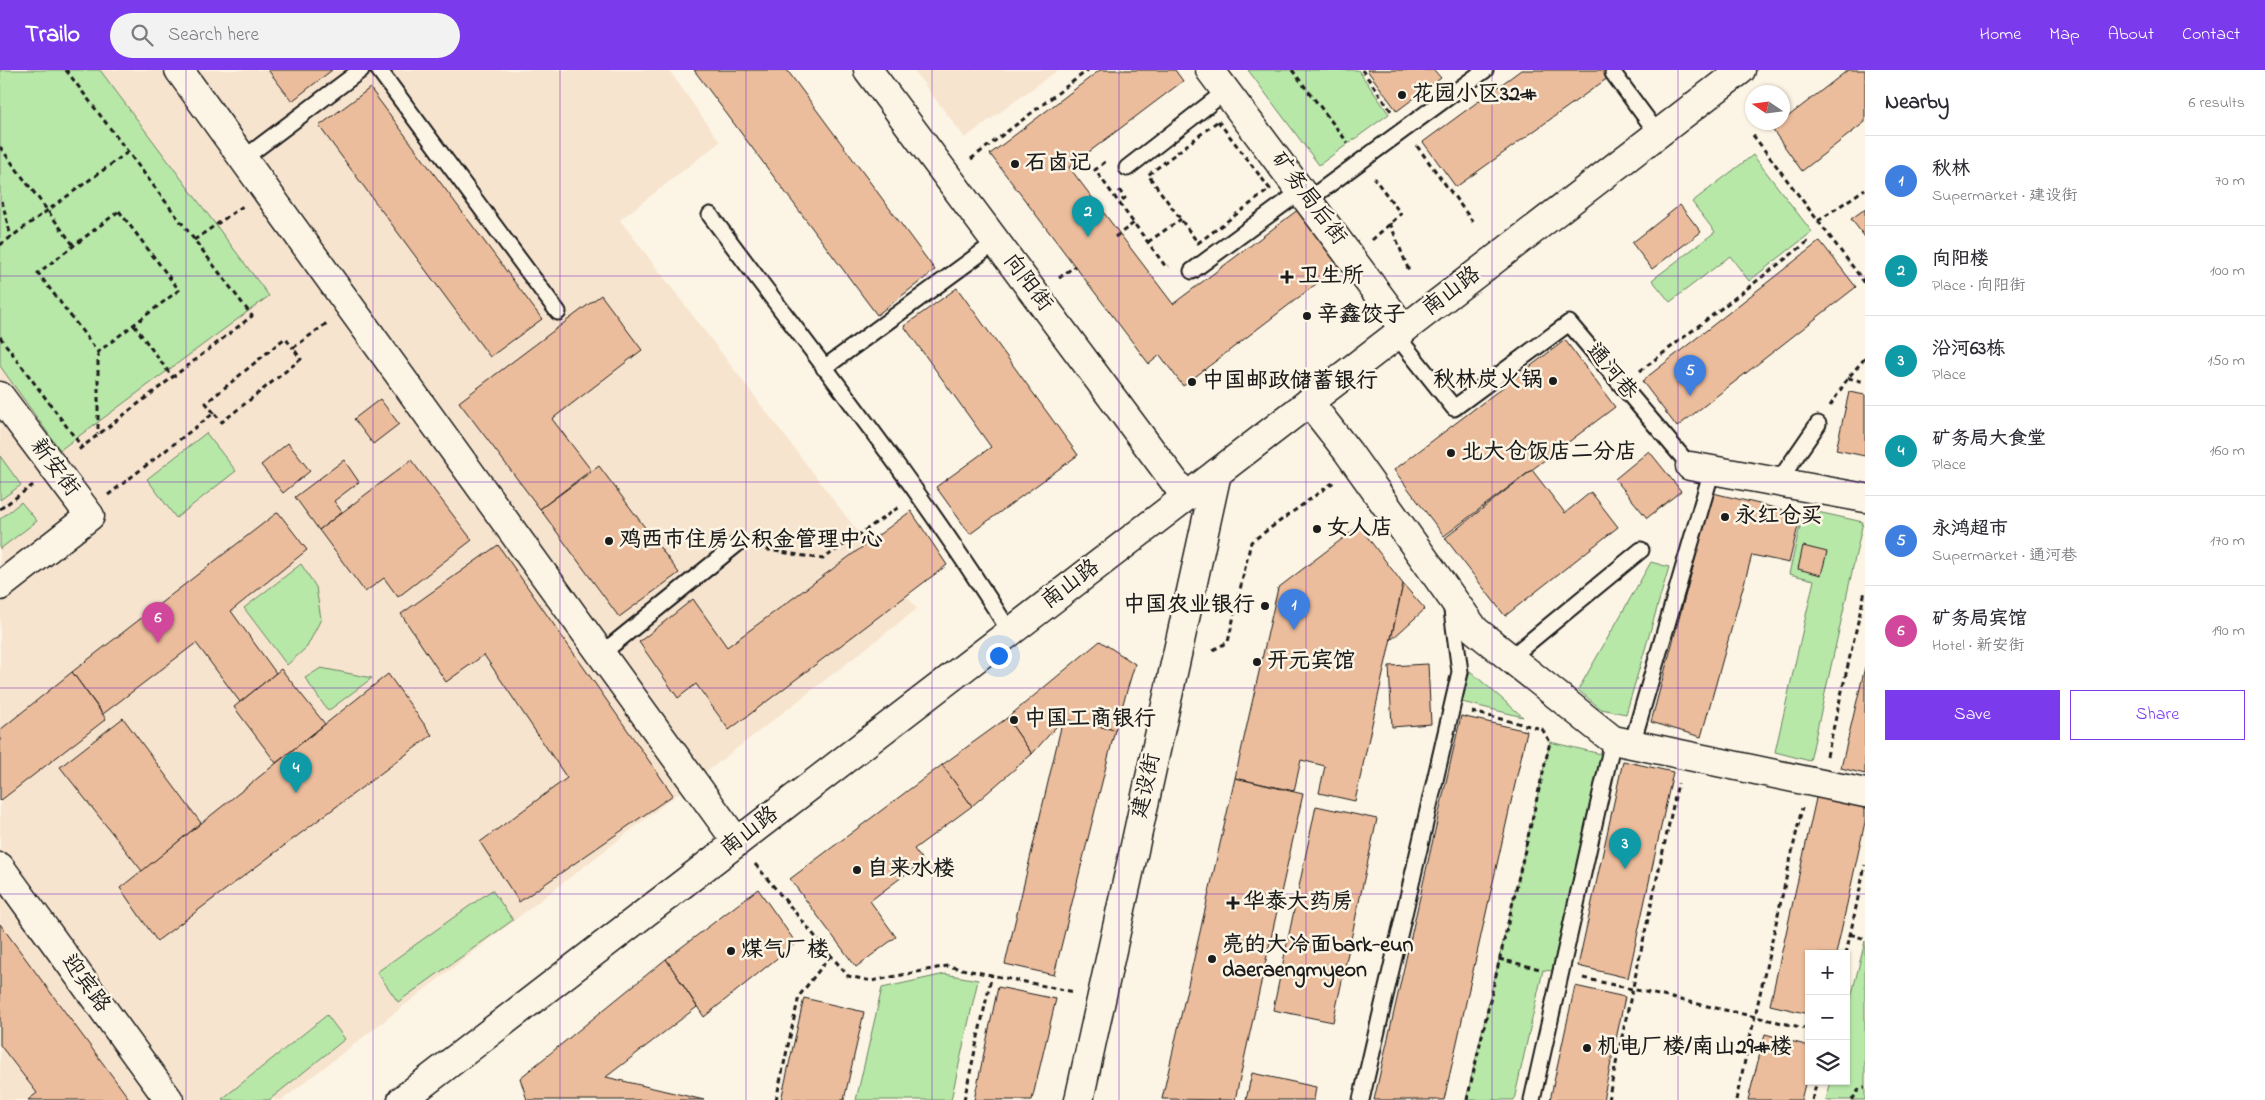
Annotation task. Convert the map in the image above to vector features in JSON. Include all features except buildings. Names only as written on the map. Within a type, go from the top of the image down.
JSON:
[{"type":"street","points":[[179,70],[737,842]]},
{"type":"street","name":"向阳街","points":[[868,70],[1186,497]]},
{"type":"street","name":"南山路","points":[[414,1095],[737,842],[1741,70]]},
{"type":"street","name":"矿务局后街","points":[[1218,80],[1352,258],[1400,332]]},
{"type":"street","name":"新安街","points":[[0,396],[88,514]]},
{"type":"street","points":[[1309,402],[1475,630],[1622,742],[1865,793]]},
{"type":"street","points":[[1701,468],[1865,498]]},
{"type":"street","name":"建设街","points":[[1079,1100],[1217,473]]},
{"type":"street","points":[[1186,497],[1195,567]]},
{"type":"street","points":[[0,586],[88,514]]},
{"type":"street","name":"迎宾路","points":[[0,867],[169,1100]]},
{"type":"lane","points":[[243,159],[361,70]]},
{"type":"lane","points":[[379,70],[558,312]]},
{"type":"lane","points":[[1192,270],[1405,129],[1485,70]]},
{"type":"lane","points":[[1613,73],[1658,134]]},
{"type":"lane","points":[[1127,168],[1218,80]]},
{"type":"lane","points":[[710,215],[918,494],[1010,632]]},
{"type":"lane","points":[[824,368],[996,242]]},
{"type":"lane","name":"通河巷","points":[[1400,332],[1454,408],[1569,323],[1622,385],[1701,468]]},
{"type":"lane","points":[[1778,482],[1818,424]]},
{"type":"lane","points":[[1532,1100],[1561,973],[1622,742],[1701,468]]},
{"type":"lane","points":[[601,654],[737,544]]},
{"type":"lane","points":[[1510,658],[1641,550]]},
{"type":"lane","points":[[1361,1100],[1460,672],[1450,594]]},
{"type":"path","points":[[0,509],[252,316],[66,70]]},
{"type":"path","points":[[947,176],[1088,70]]},
{"type":"path","points":[[1362,70],[1390,109]]},
{"type":"path","points":[[1218,121],[1270,189],[1198,243],[1181,219],[1148,175],[1218,121]]},
{"type":"path","points":[[1405,129],[1473,222]]},
{"type":"path","points":[[1753,135],[1865,283]]},
{"type":"path","points":[[0,147],[74,246]]},
{"type":"path","points":[[0,245],[128,152]]},
{"type":"path","points":[[1110,158],[1095,170],[1166,267],[1172,264]]},
{"type":"path","points":[[1818,221],[1865,189]]},
{"type":"path","points":[[1119,202],[1125,198]]},
{"type":"path","points":[[2,201],[11,237]]},
{"type":"path","points":[[194,240],[245,205]]},
{"type":"path","points":[[98,352],[179,290],[120,211],[38,273],[98,352],[98,435]]},
{"type":"path","points":[[1352,258],[1401,214]]},
{"type":"path","points":[[1148,242],[1181,219]]},
{"type":"path","points":[[1115,237],[1134,223]]},
{"type":"path","points":[[1390,223],[1409,271]]},
{"type":"path","points":[[1622,385],[1810,240]]},
{"type":"path","points":[[293,348],[349,306]]},
{"type":"path","points":[[134,325],[173,378]]},
{"type":"path","points":[[0,337],[82,447]]},
{"type":"path","points":[[285,338],[293,348],[301,358],[222,422],[206,403],[285,338]]},
{"type":"path","points":[[1833,401],[1848,378],[1865,358]]},
{"type":"path","points":[[1848,378],[1865,382]]},
{"type":"path","points":[[88,514],[214,413]]},
{"type":"path","points":[[1213,650],[1228,642],[1251,542],[1329,486]]},
{"type":"path","points":[[737,544],[823,560],[877,522]]},
{"type":"path","points":[[1736,1100],[1754,1017],[1865,591]]},
{"type":"path","points":[[1452,707],[1542,729],[1550,742],[1466,1100]]},
{"type":"path","points":[[1608,1100],[1686,756]]},
{"type":"path","points":[[737,842],[848,976],[872,981],[947,966],[1102,998]]},
{"type":"path","points":[[1847,950],[1865,865]]},
{"type":"path","points":[[1850,934],[1865,939]]},
{"type":"path","points":[[776,1100],[799,996],[831,955]]},
{"type":"path","points":[[1499,959],[1543,970]]},
{"type":"path","points":[[1561,973],[1805,1028]]},
{"type":"path","points":[[964,1100],[992,974]]},
{"type":"path","points":[[1812,1100],[1816,1085]]},
{"type":"path","points":[[1852,1100],[1860,1088],[1865,1087]]},
{"type":"shaded area","points":[[0,70],[669,70],[720,142],[620,220],[917,609],[282,1100],[0,1100]]},
{"type":"shaded area","points":[[913,70],[1058,70],[965,138]]},
{"type":"green space","points":[[0,70],[100,70],[269,296],[60,450],[0,366]]},
{"type":"green space","points":[[1248,70],[1358,70],[1389,114],[1319,165]]},
{"type":"green space","points":[[1753,155],[1812,232],[1749,281],[1730,256],[1670,302],[1652,280],[1715,232],[1692,202]]},
{"type":"green space","points":[[206,433],[236,471],[176,518],[147,479]]},
{"type":"green space","points":[[0,456],[21,485],[0,500]]},
{"type":"green space","points":[[21,502],[37,521],[0,549],[0,519]]},
{"type":"green space","points":[[1804,509],[1863,522],[1810,761],[1775,752],[1814,580],[1789,574]]},
{"type":"green space","points":[[1651,562],[1669,567],[1626,714],[1601,709],[1578,690]]},
{"type":"green space","points":[[301,564],[316,587],[321,619],[307,647],[287,665],[244,608]]},
{"type":"green space","points":[[321,668],[372,678],[328,711],[305,678]]},
{"type":"green space","points":[[1470,671],[1523,717],[1462,702]]},
{"type":"green space","points":[[1550,742],[1601,754],[1552,971],[1543,970],[1514,1100],[1466,1100]]},
{"type":"green space","points":[[492,890],[513,920],[398,1002],[377,972]]},
{"type":"green space","points":[[1865,941],[1865,1100],[1826,1100],[1830,1085],[1850,1085],[1850,1002]]},
{"type":"green space","points":[[945,974],[978,980],[951,1100],[856,1100],[882,988]]},
{"type":"green space","points":[[327,1015],[345,1039],[269,1100],[222,1099]]},
{"type":"place","name":"花园小区32#","points":[[1402,95]]},
{"type":"place","name":"石卤记","points":[[1015,164]]},
{"type":"place","name":"向阳楼","points":[[1088,237]]},
{"type":"place","name":"卫生所","points":[[1287,277]]},
{"type":"place","name":"辛鑫饺子","points":[[1307,316]]},
{"type":"place","name":"秋林炭火锅","points":[[1553,381]]},
{"type":"place","name":"中国邮政储蓄银行","points":[[1192,382]]},
{"type":"place","name":"永鸿超市","points":[[1690,396]]},
{"type":"place","name":"北大仓饭店二分店","points":[[1451,453]]},
{"type":"place","name":"永红仓买","points":[[1725,517]]},
{"type":"place","name":"女人店","points":[[1317,529]]},
{"type":"place","name":"鸡西市住房公积金管理中心","points":[[609,541]]},
{"type":"place","name":"中国农业银行","points":[[1265,606]]},
{"type":"place","name":"秋林","points":[[1294,630]]},
{"type":"place","name":"矿务局宾馆","points":[[158,643]]},
{"type":"place","name":"开元宾馆","points":[[1257,662]]},
{"type":"place","name":"中国工商银行","points":[[1014,720]]},
{"type":"place","name":"矿务局大食堂","points":[[296,793]]},
{"type":"place","name":"沿河63栋","points":[[1625,869]]},
{"type":"place","name":"自来水楼","points":[[857,870]]},
{"type":"place","name":"华泰大药房","points":[[1233,903]]},
{"type":"place","name":"煤气厂楼","points":[[731,951]]},
{"type":"place","name":"亮的大冷面bark-eun daeraengmyeon","points":[[1212,959]]},
{"type":"place","name":"机电厂楼/南山29#楼","points":[[1587,1048]]}]
